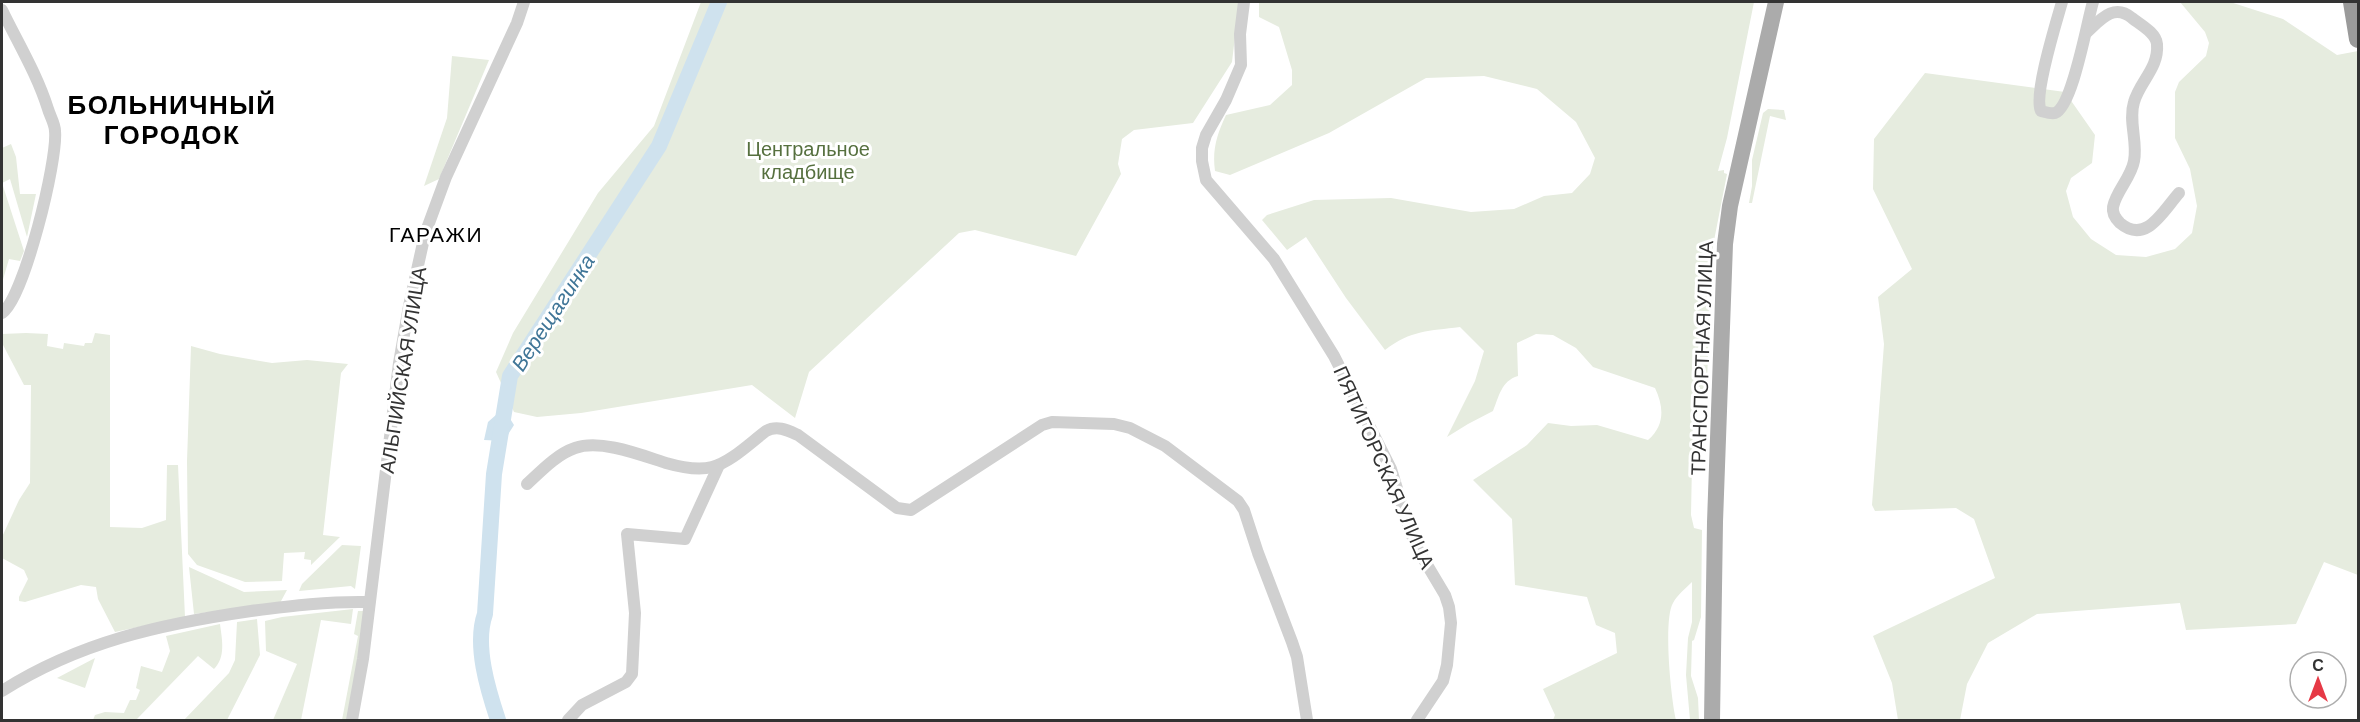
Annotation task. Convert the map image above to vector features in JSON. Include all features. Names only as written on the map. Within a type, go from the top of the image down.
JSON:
[{"type":"highway","points":[[2352,2],[2358,39]]},
{"type":"main road","name":"ТРАНСПОРТНАЯ УЛИЦА","points":[[1712,720],[1715,522],[1725,244],[1730,206],[1776,2]]},
{"type":"street","name":"АЛЬПИЙСКАЯ УЛИЦА","points":[[352,720],[363,659],[399,363],[425,234],[446,177],[517,23],[524,2]]},
{"type":"street","name":"ПЯТИГОРСКАЯ УЛИЦА","points":[[1244,2],[1240,34],[1240,65],[1226,100],[1206,135],[1202,148],[1206,180],[1274,259],[1334,356],[1390,469],[1409,528],[1418,548],[1445,595],[1449,607],[1450,623],[1447,665],[1440,687],[1417,720]]},
{"type":"street","points":[[2062,2],[2042,79],[2039,102],[2041,111],[2055,113],[2065,104],[2087,32],[2093,2]]},
{"type":"street","points":[[2,10],[35,75],[55,131],[52,159],[29,259],[23,279],[2,313]]},
{"type":"street","points":[[2087,32],[2112,11],[2120,12],[2127,14],[2153,35],[2157,44],[2154,65],[2132,106],[2134,162],[2114,205],[2114,213],[2122,224],[2134,231],[2144,230],[2179,193]]},
{"type":"street","points":[[527,484],[563,455],[575,448],[587,446],[621,449],[693,469],[710,468],[719,465],[772,428],[788,430],[798,435],[904,511],[919,507],[1047,423],[1113,424],[1147,435],[1189,463],[1238,501],[1244,510],[1292,642],[1307,720]]},
{"type":"street","points":[[568,720],[582,705],[626,682],[632,674],[635,613],[627,534],[685,540],[719,465]]},
{"type":"street","points":[[2,691],[69,655],[101,642],[133,633],[250,612],[341,602],[369,602]]},
{"type":"green space","name":"Центральное кладбище","points":[[701,2],[1239,2],[1232,62],[1193,123],[1134,130],[1122,139],[1118,164],[1121,174],[1076,256],[975,230],[959,233],[809,372],[795,418],[752,385],[581,413],[537,417],[514,412],[496,372],[513,333],[598,193],[654,126]]},
{"type":"green space","points":[[1259,2],[1754,2],[1727,138],[1718,171],[1724,170],[1727,174],[1711,256],[1707,385],[1700,392],[1700,387],[1696,386],[1693,412],[1691,515],[1694,528],[1702,530],[1701,617],[1692,641],[1691,676],[1698,698],[1699,720],[1690,720],[1686,675],[1688,638],[1692,622],[1692,582],[1679,594],[1670,612],[1669,660],[1676,720],[1553,720],[1555,715],[1543,689],[1617,653],[1615,633],[1596,625],[1587,597],[1515,585],[1512,519],[1473,480],[1527,445],[1548,423],[1571,426],[1597,425],[1648,440],[1658,428],[1661,416],[1660,402],[1655,388],[1593,367],[1576,348],[1553,335],[1536,334],[1517,343],[1518,376],[1512,378],[1504,386],[1493,411],[1447,437],[1475,381],[1484,351],[1460,327],[1412,335],[1385,350],[1346,298],[1306,237],[1287,250],[1262,220],[1267,215],[1314,200],[1391,198],[1471,212],[1514,209],[1544,196],[1572,193],[1590,174],[1595,158],[1576,122],[1537,89],[1484,76],[1426,78],[1329,133],[1230,175],[1215,171],[1216,142],[1226,115],[1270,105],[1292,85],[1292,70],[1279,27],[1259,17]]},
{"type":"green space","points":[[2180,2],[2230,2],[2283,19],[2337,55],[2358,51],[2358,575],[2324,562],[2296,624],[2186,630],[2180,603],[2037,614],[1988,643],[1967,684],[1960,720],[1898,720],[1892,683],[1873,636],[1995,578],[1974,519],[1956,508],[1875,511],[1872,505],[1884,344],[1878,297],[1912,269],[1873,189],[1874,139],[1925,73],[2065,92],[2095,135],[2092,163],[2071,178],[2066,191],[2073,217],[2091,239],[2116,255],[2146,257],[2175,249],[2192,233],[2197,206],[2190,169],[2175,138],[2175,92],[2179,82],[2206,56],[2209,43],[2205,32]]},
{"type":"green space","points":[[452,56],[489,60],[439,179],[424,186],[447,118]]},
{"type":"green space","points":[[1768,109],[1784,110],[1786,120],[1770,116],[1752,203],[1749,203],[1752,186],[1752,160],[1763,113]]},
{"type":"green space","points":[[11,144],[16,157],[20,194],[36,194],[27,237],[10,179],[2,183],[2,148]]},
{"type":"green space","points":[[2,183],[24,251],[20,261],[9,259],[2,283]]},
{"type":"green space","points":[[95,333],[110,335],[110,527],[142,528],[166,520],[167,465],[178,465],[185,617],[115,632],[98,599],[96,587],[81,585],[25,602],[19,601],[28,579],[24,570],[2,558],[2,537],[19,500],[30,483],[31,385],[24,385],[2,343],[2,334],[48,334],[47,346],[63,349],[64,343],[84,346],[85,343],[92,343]]},
{"type":"green space","points":[[191,346],[220,354],[272,363],[307,360],[348,364],[341,373],[323,535],[340,537],[311,565],[311,560],[304,559],[305,552],[284,553],[282,581],[245,582],[197,565],[188,554],[187,461]]},
{"type":"green space","points":[[342,545],[361,546],[355,589],[351,586],[299,591],[302,584]]},
{"type":"green space","points":[[189,567],[244,592],[287,590],[280,603],[194,614]]},
{"type":"green space","points":[[353,609],[351,624],[321,620],[301,720],[273,720],[297,664],[266,651],[265,621]]},
{"type":"green space","points":[[358,611],[365,611],[349,720],[342,720],[358,636],[354,634]]},
{"type":"green space","points":[[257,619],[260,655],[227,720],[184,720],[229,673],[235,660],[237,622]]},
{"type":"green space","points":[[220,624],[222,654],[214,669],[198,656],[136,720],[93,720],[95,715],[105,712],[124,713],[130,700],[136,700],[140,690],[136,688],[141,666],[162,672],[170,651],[166,636]]},
{"type":"green space","points":[[95,658],[85,688],[57,678]]},
{"type":"water","points":[[497,414],[509,417],[514,425],[504,441],[484,440],[488,422]]},
{"type":"waterway","name":"Верещагинка","points":[[498,720],[484,667],[481,639],[485,614],[494,474],[510,376],[659,146],[719,2]]},
{"type":"district","name":"БОЛЬНИЧНЫЙ ГОРОДОК","points":[[172,118]]},
{"type":"district","name":"ГАРАЖИ","points":[[436,233]]}]
